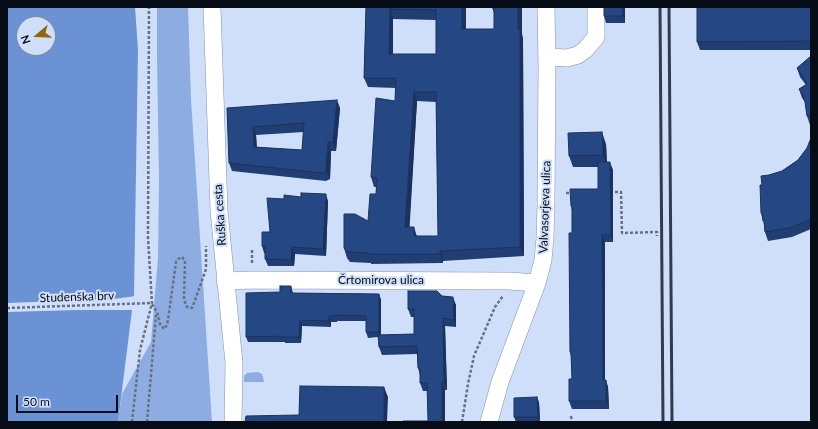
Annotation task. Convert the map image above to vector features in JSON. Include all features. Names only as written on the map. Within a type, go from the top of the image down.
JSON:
[{"type":"street","name":"Ruška cesta","points":[[212,7],[219,211],[234,363],[233,422]]},
{"type":"street","name":"Valvasorjeva ulica","points":[[489,422],[500,382],[537,283],[543,260],[545,238],[547,57],[546,7]]},
{"type":"street","points":[[547,57],[567,58],[578,55],[586,49],[596,37],[596,7]]},
{"type":"street","name":"Črtomirova ulica","points":[[225,281],[509,281],[537,283]]},
{"type":"path","points":[[132,422],[140,350],[150,303],[148,238],[149,7]]},
{"type":"path","points":[[605,192],[621,192],[622,233],[649,231],[652,233],[657,232],[657,236]]},
{"type":"path","points":[[566,193],[574,193]]},
{"type":"path","points":[[150,303],[164,329],[168,320],[176,262],[182,257],[185,261],[184,300],[187,307],[192,308],[206,269],[206,243]]},
{"type":"path","points":[[462,422],[474,356],[495,307],[506,290]]},
{"type":"path","name":"Studenška brv","points":[[7,308],[150,303]]},
{"type":"path","points":[[147,422],[156,312]]},
{"type":"path","points":[[571,416],[572,422]]},
{"type":"shaded area","points":[[7,7],[135,7],[138,50],[134,294],[118,422],[7,422]]},
{"type":"shaded area","points":[[157,7],[188,7],[191,99],[212,422],[118,422],[122,394],[151,342],[158,258],[159,181]]},
{"type":"shaded area","points":[[258,372],[262,374],[264,382],[244,382],[244,376],[247,373]]},
{"type":"pier","points":[[136,296],[134,310],[7,312],[7,303],[113,299]]},
{"type":"building","points":[[366,7],[462,7],[462,29],[494,29],[494,8],[492,7],[518,7],[518,29],[520,29],[520,247],[440,251],[440,254],[368,254],[347,252],[344,248],[344,214],[355,214],[368,221],[370,194],[376,194],[377,178],[371,177],[376,98],[395,101],[396,78],[364,78]],"holes":[[[390,9],[436,10],[436,54],[389,54]],[[414,92],[436,92],[438,236],[414,236],[414,227],[405,227]]]},
{"type":"building","points":[[604,7],[623,7],[623,16],[604,16]]},
{"type":"building","points":[[697,7],[811,7],[811,41],[697,42]]},
{"type":"building","points":[[811,56],[811,116],[807,116],[803,95],[799,89],[807,84],[797,68]]},
{"type":"building","points":[[337,100],[333,142],[328,142],[326,171],[322,173],[229,163],[227,108]],"holes":[[[304,123],[302,150],[254,147],[253,127]]]},
{"type":"building","points":[[602,132],[603,155],[569,156],[568,133]]},
{"type":"building","points":[[811,138],[811,219],[789,228],[765,232],[764,221],[761,213],[761,176],[782,171],[798,160],[807,148]]},
{"type":"building","points":[[598,162],[610,162],[611,235],[602,235],[603,380],[606,380],[606,401],[569,401],[569,379],[572,379],[570,352],[569,233],[572,233],[572,206],[570,189],[598,189]]},
{"type":"building","points":[[301,193],[326,194],[323,249],[292,247],[291,260],[265,259],[265,246],[262,246],[262,232],[270,232],[267,198],[284,199],[284,195],[301,197]]},
{"type":"building","points":[[280,286],[291,286],[291,293],[379,294],[379,332],[366,332],[366,316],[335,315],[329,316],[329,321],[300,320],[299,337],[246,337],[246,293],[280,292]]},
{"type":"building","points":[[408,291],[437,291],[442,296],[453,297],[454,320],[443,318],[444,382],[442,382],[442,422],[403,422],[428,421],[427,383],[420,383],[420,368],[418,368],[417,346],[379,347],[378,335],[414,334],[414,309],[408,309]]},
{"type":"building","points":[[300,386],[384,387],[384,422],[245,422],[246,416],[299,415]]},
{"type":"building","points":[[537,397],[538,417],[514,417],[514,398]]},
{"type":"railway","points":[[660,7],[663,422]]},
{"type":"railway","points":[[669,7],[672,422]]}]
